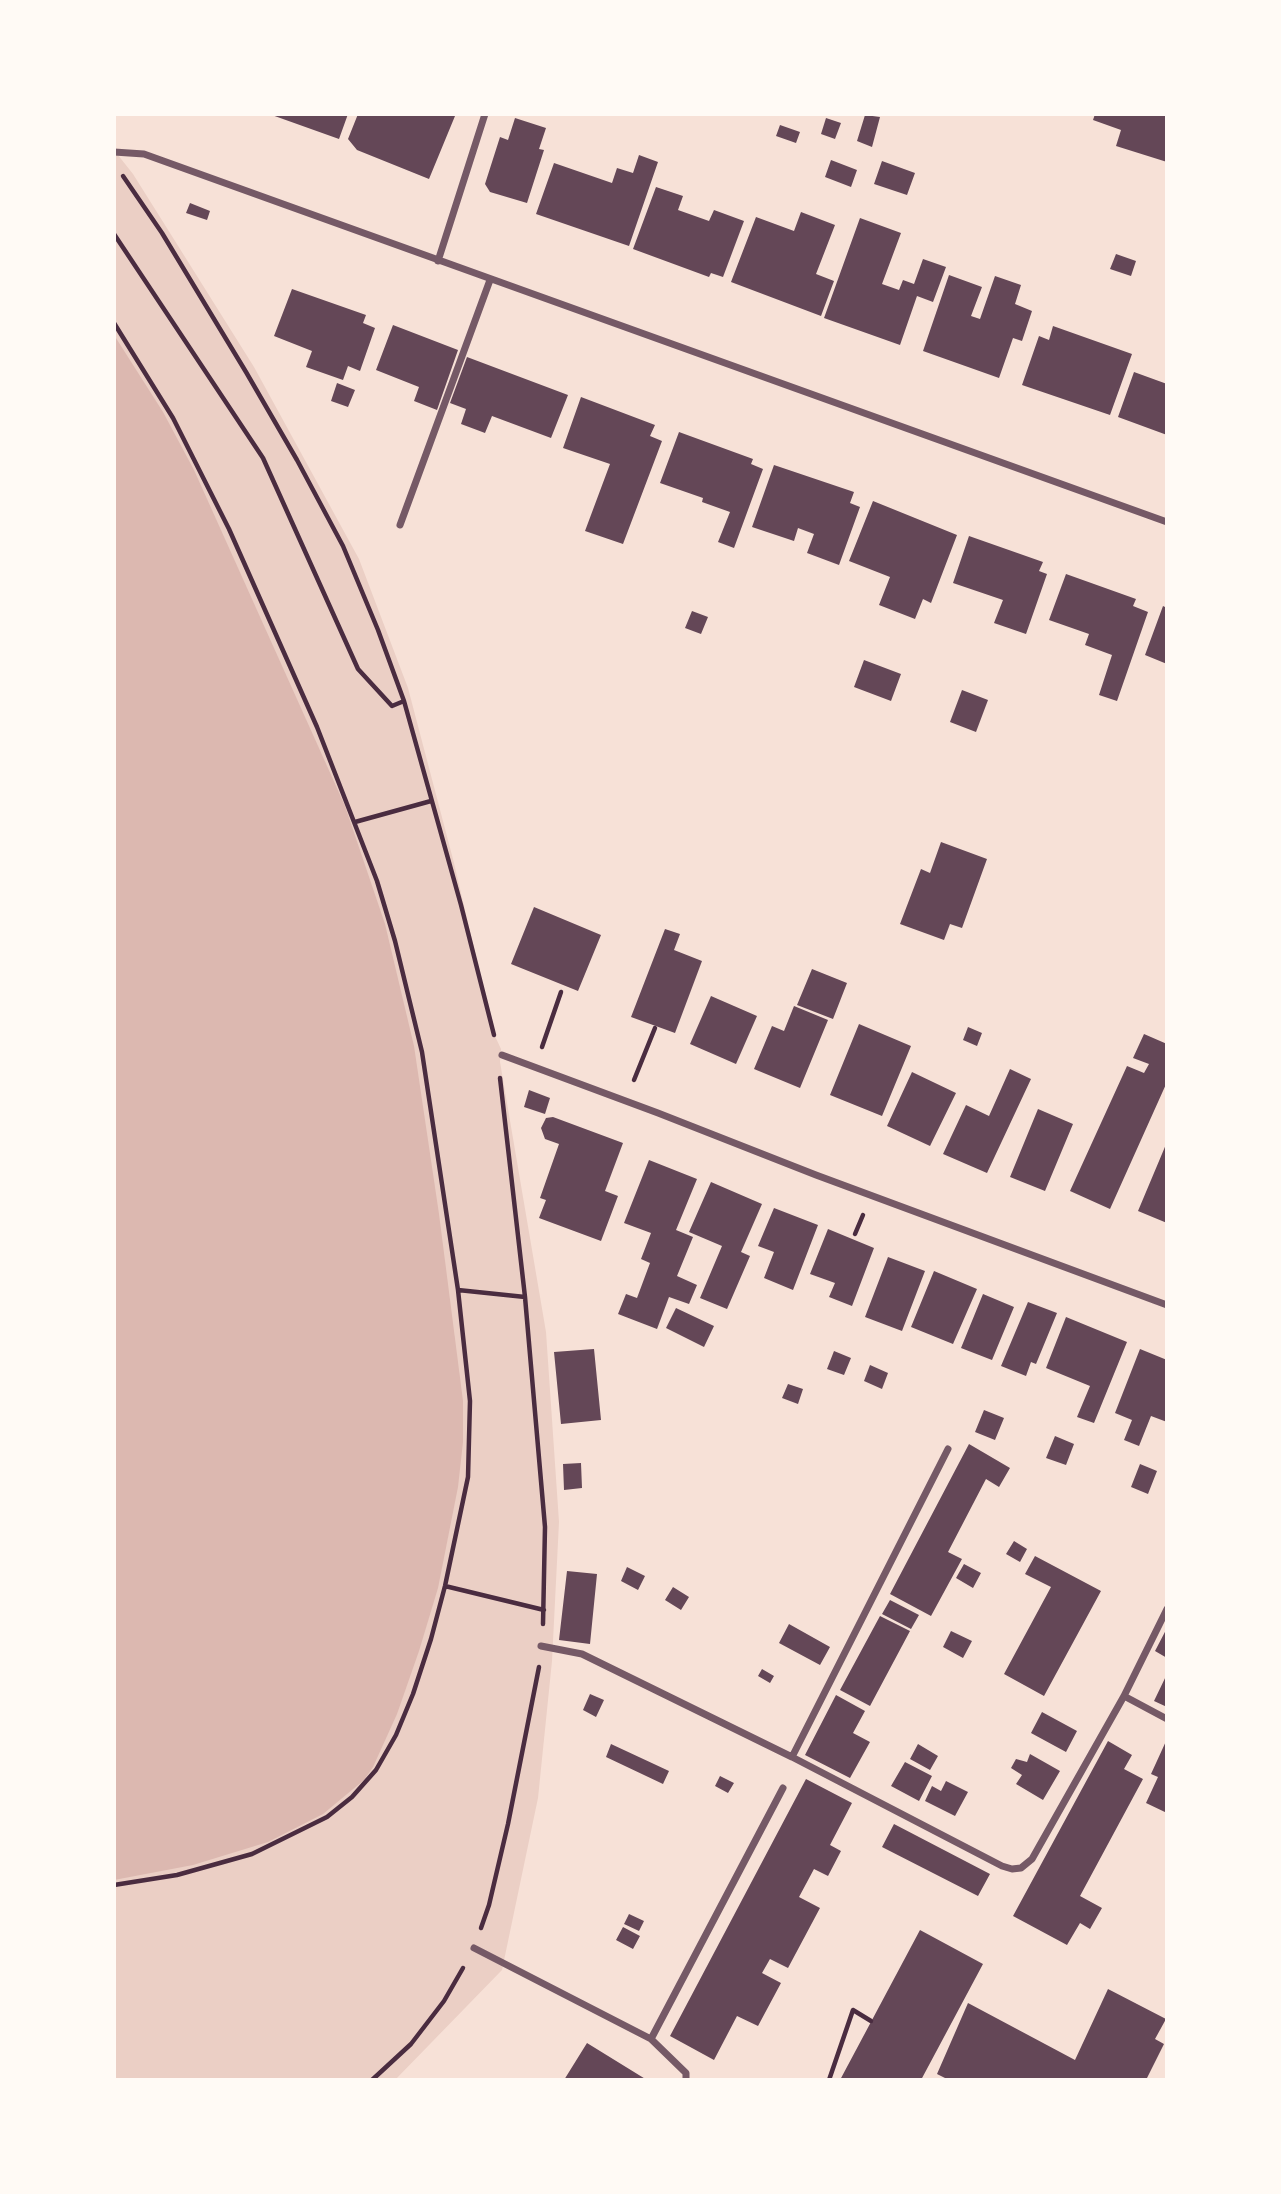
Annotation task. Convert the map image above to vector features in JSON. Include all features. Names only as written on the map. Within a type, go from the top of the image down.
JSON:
[{"type":"street","points":[[438,261],[485,114]]},
{"type":"street","points":[[114,152],[144,154],[1167,522]]},
{"type":"street","points":[[400,525],[490,279]]},
{"type":"street","points":[[502,1055],[1167,1305]]},
{"type":"street","points":[[792,1757],[948,1448]]},
{"type":"street","points":[[541,1646],[582,1654],[1012,1869],[1021,1867],[1032,1859],[1124,1696],[1167,1609]]},
{"type":"street","points":[[1124,1696],[1167,1719]]},
{"type":"street","points":[[650,2039],[783,1788]]},
{"type":"street","points":[[474,1948],[650,2039],[686,2073],[687,2080]]},
{"type":"path","points":[[121,174],[162,233],[297,460],[343,546],[404,701],[461,905],[495,1044]]},
{"type":"path","points":[[114,234],[263,458],[358,669],[392,706],[404,701]]},
{"type":"path","points":[[114,323],[173,418],[201,471],[317,727],[377,881],[395,941],[422,1052],[458,1290],[470,1401],[468,1478],[445,1586],[431,1639],[396,1735],[376,1770],[352,1797],[327,1816],[252,1854],[177,1875],[114,1885]]},
{"type":"path","points":[[355,822],[431,801]]},
{"type":"path","points":[[541,1049],[561,992]]},
{"type":"path","points":[[633,1083],[655,1028]]},
{"type":"path","points":[[372,2080],[411,2043],[444,2001],[474,1948],[489,1905],[509,1824],[539,1675],[544,1610],[545,1527],[525,1297],[499,1069]]},
{"type":"path","points":[[855,1234],[866,1208]]},
{"type":"path","points":[[458,1290],[525,1297]]},
{"type":"path","points":[[445,1586],[544,1610]]},
{"type":"path","points":[[829,2080],[853,2010],[871,2021]]},
{"type":"shaded area","points":[[114,150],[133,174],[254,367],[359,559],[408,688],[454,863],[494,1034],[501,1049],[500,1062],[546,1332],[559,1522],[552,1661],[538,1798],[502,1970],[395,2080],[114,2080]]},
{"type":"shaded area","points":[[114,335],[163,412],[194,470],[345,806],[385,924],[414,1046],[463,1401],[463,1442],[458,1487],[438,1588],[397,1714],[373,1767],[364,1780],[323,1814],[268,1842],[193,1865],[114,1880]]},
{"type":"building","points":[[269,114],[348,114],[339,139]]},
{"type":"building","points":[[358,114],[455,116],[429,179],[357,150],[348,139]]},
{"type":"building","points":[[1095,114],[1167,114],[1167,162],[1116,146],[1121,130],[1093,120]]},
{"type":"building","points":[[865,115],[880,117],[872,147],[857,141]]},
{"type":"building","points":[[515,118],[546,128],[539,149],[544,150],[527,203],[490,192],[485,184],[500,137],[508,140]]},
{"type":"building","points":[[826,118],[841,123],[835,139],[821,134]]},
{"type":"building","points":[[780,125],[800,132],[796,143],[776,136]]},
{"type":"building","points":[[639,155],[658,162],[629,246],[536,214],[554,163],[612,183],[617,168],[633,173]]},
{"type":"building","points":[[831,160],[857,170],[851,187],[825,177]]},
{"type":"building","points":[[882,161],[915,173],[907,195],[874,184]]},
{"type":"building","points":[[656,187],[683,196],[678,210],[709,221],[714,210],[744,221],[723,277],[711,273],[709,277],[633,249]]},
{"type":"building","points":[[190,203],[210,211],[207,220],[186,213]]},
{"type":"building","points":[[801,212],[835,225],[816,274],[834,281],[821,316],[731,282],[756,217],[794,231]]},
{"type":"building","points":[[860,218],[901,233],[882,284],[899,290],[903,280],[914,284],[923,259],[946,267],[933,302],[917,296],[900,345],[824,318]]},
{"type":"building","points":[[1116,254],[1136,261],[1131,276],[1110,269]]},
{"type":"building","points":[[949,275],[982,287],[971,316],[980,319],[995,276],[1021,285],[1015,304],[1032,311],[1022,341],[1013,338],[999,378],[923,351]]},
{"type":"building","points":[[292,289],[366,315],[363,323],[375,328],[360,371],[348,366],[343,380],[306,367],[312,351],[274,336]]},
{"type":"building","points":[[393,325],[458,350],[437,410],[414,401],[419,387],[376,370]]},
{"type":"building","points":[[1053,326],[1132,354],[1110,415],[1022,385],[1039,336],[1049,340]]},
{"type":"building","points":[[467,357],[568,395],[551,438],[492,416],[485,433],[461,424],[466,409],[450,403]]},
{"type":"building","points":[[1134,372],[1167,384],[1167,435],[1118,417]]},
{"type":"building","points":[[337,383],[355,390],[348,407],[331,401]]},
{"type":"building","points":[[581,397],[655,425],[650,436],[662,441],[623,544],[585,531],[610,464],[563,448]]},
{"type":"building","points":[[679,432],[753,459],[751,464],[763,469],[734,548],[718,542],[730,512],[702,502],[703,498],[660,483]]},
{"type":"building","points":[[774,465],[854,492],[850,503],[860,507],[839,565],[807,553],[814,534],[798,528],[794,541],[752,527]]},
{"type":"building","points":[[873,501],[957,535],[931,603],[923,599],[915,619],[879,605],[890,577],[849,561]]},
{"type":"building","points":[[969,536],[1043,562],[1039,571],[1047,574],[1026,634],[994,623],[1003,600],[953,583]]},
{"type":"building","points":[[1066,574],[1136,599],[1133,606],[1148,612],[1117,701],[1099,695],[1112,655],[1085,645],[1089,634],[1049,620]]},
{"type":"building","points":[[1163,606],[1167,608],[1167,664],[1145,655]]},
{"type":"building","points":[[692,611],[708,617],[701,634],[685,628]]},
{"type":"building","points":[[864,660],[901,674],[891,701],[854,687]]},
{"type":"building","points":[[962,690],[988,700],[976,732],[950,722]]},
{"type":"building","points":[[941,842],[987,859],[962,928],[950,924],[944,940],[900,924],[921,869],[930,873]]},
{"type":"building","points":[[534,907],[601,935],[578,991],[511,964]]},
{"type":"building","points":[[665,929],[680,934],[674,950],[702,961],[675,1033],[631,1017]]},
{"type":"building","points":[[812,969],[847,983],[833,1019],[797,1005]]},
{"type":"building","points":[[711,996],[757,1016],[736,1064],[690,1044]]},
{"type":"building","points":[[794,1006],[828,1020],[800,1088],[754,1069],[772,1026],[784,1031]]},
{"type":"building","points":[[859,1024],[911,1046],[882,1116],[830,1095]]},
{"type":"building","points":[[968,1027],[982,1033],[977,1046],[963,1040]]},
{"type":"building","points":[[1144,1034],[1167,1044],[1167,1082],[1110,1209],[1070,1191],[1127,1066],[1144,1073],[1149,1064],[1133,1058]]},
{"type":"building","points":[[1010,1069],[1031,1079],[987,1173],[943,1154],[966,1105],[989,1116]]},
{"type":"building","points":[[912,1072],[956,1093],[930,1146],[887,1126]]},
{"type":"building","points":[[529,1090],[550,1098],[545,1114],[524,1107]]},
{"type":"building","points":[[1038,1109],[1073,1124],[1045,1191],[1010,1177]]},
{"type":"building","points":[[553,1117],[623,1143],[605,1191],[618,1196],[601,1241],[539,1218],[546,1200],[540,1198],[559,1144],[545,1139],[541,1128],[546,1118]]},
{"type":"building","points":[[1167,1142],[1167,1223],[1138,1211]]},
{"type":"building","points":[[649,1160],[697,1179],[676,1230],[693,1237],[677,1276],[697,1285],[689,1304],[669,1297],[657,1329],[618,1314],[626,1294],[637,1298],[650,1263],[641,1259],[651,1233],[624,1223]]},
{"type":"building","points":[[711,1182],[762,1204],[741,1252],[750,1256],[727,1309],[700,1298],[722,1246],[689,1232]]},
{"type":"building","points":[[774,1208],[818,1225],[793,1290],[764,1278],[774,1252],[758,1246]]},
{"type":"building","points":[[828,1229],[874,1248],[852,1306],[829,1297],[835,1283],[810,1274]]},
{"type":"building","points":[[888,1257],[925,1271],[902,1331],[865,1317]]},
{"type":"building","points":[[934,1271],[977,1289],[953,1344],[911,1327]]},
{"type":"building","points":[[983,1294],[1014,1307],[992,1360],[961,1348]]},
{"type":"building","points":[[1028,1302],[1057,1313],[1036,1364],[1031,1362],[1026,1376],[1001,1366]]},
{"type":"building","points":[[676,1308],[714,1326],[704,1347],[666,1328]]},
{"type":"building","points":[[1066,1317],[1127,1342],[1094,1423],[1077,1417],[1090,1386],[1046,1368]]},
{"type":"building","points":[[594,1349],[601,1420],[561,1424],[554,1352]]},
{"type":"building","points":[[1140,1349],[1167,1360],[1167,1422],[1151,1416],[1139,1446],[1124,1440],[1132,1420],[1115,1413]]},
{"type":"building","points":[[834,1351],[851,1358],[844,1375],[827,1369]]},
{"type":"building","points":[[870,1365],[888,1373],[882,1389],[864,1381]]},
{"type":"building","points":[[788,1384],[803,1389],[798,1404],[782,1398]]},
{"type":"building","points":[[984,1410],[1004,1418],[995,1440],[975,1432]]},
{"type":"building","points":[[1055,1436],[1074,1444],[1066,1465],[1046,1458]]},
{"type":"building","points":[[969,1444],[1010,1468],[999,1487],[986,1479],[948,1552],[962,1559],[931,1616],[890,1594]]},
{"type":"building","points":[[581,1463],[582,1488],[564,1490],[563,1464]]},
{"type":"building","points":[[1140,1464],[1157,1471],[1148,1494],[1131,1487]]},
{"type":"building","points":[[1014,1541],[1027,1549],[1020,1562],[1006,1554]]},
{"type":"building","points":[[1035,1556],[1101,1591],[1044,1696],[1004,1674],[1051,1587],[1025,1574]]},
{"type":"building","points":[[964,1564],[981,1573],[973,1588],[956,1578]]},
{"type":"building","points":[[627,1567],[645,1576],[638,1590],[621,1581]]},
{"type":"building","points":[[567,1571],[597,1574],[590,1644],[559,1640]]},
{"type":"building","points":[[673,1587],[689,1597],[681,1610],[665,1600]]},
{"type":"building","points":[[890,1600],[919,1615],[911,1629],[882,1614]]},
{"type":"building","points":[[880,1616],[910,1631],[870,1706],[840,1690]]},
{"type":"building","points":[[789,1624],[830,1647],[820,1665],[779,1643]]},
{"type":"building","points":[[1167,1628],[1167,1658],[1155,1651]]},
{"type":"building","points":[[951,1631],[972,1641],[963,1658],[943,1647]]},
{"type":"building","points":[[762,1669],[774,1676],[770,1683],[758,1676]]},
{"type":"building","points":[[1167,1674],[1167,1707],[1154,1701]]},
{"type":"building","points":[[590,1694],[604,1700],[596,1717],[583,1710]]},
{"type":"building","points":[[836,1695],[865,1711],[853,1733],[870,1742],[850,1778],[805,1755]]},
{"type":"building","points":[[1042,1712],[1077,1731],[1066,1752],[1031,1733]]},
{"type":"building","points":[[1167,1739],[1167,1813],[1146,1803],[1158,1777],[1151,1774]]},
{"type":"building","points":[[1108,1741],[1132,1755],[1124,1769],[1143,1779],[1080,1896],[1102,1908],[1090,1929],[1080,1923],[1067,1945],[1013,1916]]},
{"type":"building","points":[[611,1744],[669,1771],[663,1784],[606,1757]]},
{"type":"building","points":[[918,1744],[938,1756],[930,1770],[910,1759]]},
{"type":"building","points":[[1030,1754],[1060,1771],[1043,1800],[1016,1784],[1022,1775],[1011,1768],[1016,1759],[1027,1762]]},
{"type":"building","points":[[905,1762],[932,1776],[919,1801],[891,1786]]},
{"type":"building","points":[[720,1776],[734,1783],[728,1793],[715,1786]]},
{"type":"building","points":[[806,1779],[852,1803],[830,1845],[841,1851],[828,1876],[814,1869],[799,1897],[820,1908],[788,1968],[770,1959],[762,1973],[781,1983],[758,2026],[737,2016],[714,2060],[670,2036]]},
{"type":"building","points":[[946,1781],[968,1792],[955,1816],[925,1801],[932,1786],[941,1791]]},
{"type":"building","points":[[894,1824],[990,1874],[978,1896],[882,1847]]},
{"type":"building","points":[[629,1914],[644,1921],[639,1931],[624,1924]]},
{"type":"building","points":[[623,1927],[640,1936],[633,1949],[616,1940]]},
{"type":"building","points":[[920,1930],[983,1964],[921,2080],[840,2080]]},
{"type":"building","points":[[1108,1989],[1166,2019],[1155,2039],[1164,2044],[1146,2080],[949,2080],[937,2074],[968,2003],[1075,2060]]},
{"type":"building","points":[[587,2043],[647,2080],[564,2080]]}]
